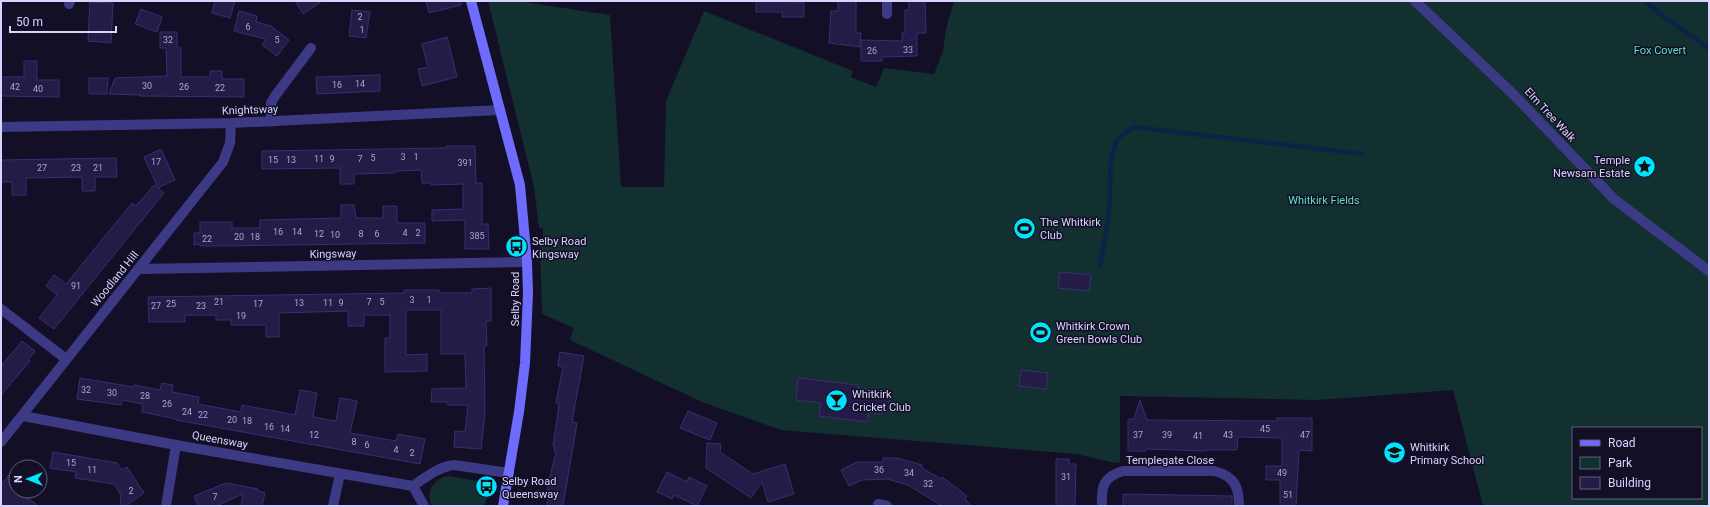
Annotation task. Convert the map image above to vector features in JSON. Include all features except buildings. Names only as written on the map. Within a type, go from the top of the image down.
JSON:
[{"type":"main road","name":"Selby Road","points":[[471,1],[520,185],[527,262],[528,293],[525,363],[519,412],[503,506]]},
{"type":"street","points":[[887,1],[887,14]]},
{"type":"street","name":"Elm Tree Walk","points":[[1415,1],[1513,94],[1614,199],[1709,271]]},
{"type":"street","points":[[271,122],[271,103],[311,48]]},
{"type":"street","name":"Knightsway","points":[[1,127],[271,122],[500,110]]},
{"type":"street","name":"Woodland Hill","points":[[1,442],[23,416],[66,358],[139,269],[223,162],[230,143],[230,123]]},
{"type":"street","name":"Kingsway","points":[[139,269],[527,262]]},
{"type":"street","points":[[1,309],[66,358]]},
{"type":"street","name":"Queensway","points":[[23,416],[176,445],[413,486]]},
{"type":"street","points":[[166,506],[176,445]]},
{"type":"street","points":[[424,506],[413,486],[446,466],[454,465],[509,473]]},
{"type":"street","name":"Templegate Close","points":[[1102,506],[1102,492],[1104,484],[1115,473],[1123,471],[1214,471],[1223,473],[1231,479],[1236,486],[1239,495],[1239,506]]},
{"type":"street","points":[[333,506],[340,474]]},
{"type":"green space","points":[[488,1],[518,1],[610,15],[621,187],[664,187],[666,101],[704,11],[853,71],[851,77],[876,87],[884,68],[934,74],[943,51],[946,29],[954,1],[1709,1],[1709,506],[1483,506],[1453,390],[1317,400],[1120,396],[1120,462],[1115,463],[1077,454],[781,430],[702,402],[570,340],[574,328],[542,314],[540,243],[543,240],[543,229],[539,227],[534,187]]},
{"type":"green space","points":[[448,476],[490,483],[485,506],[432,506],[429,496],[434,483]]},
{"type":"waterway","points":[[1646,1],[1662,15],[1709,49]]},
{"type":"waterway","points":[[1100,266],[1110,203],[1113,151],[1119,138],[1134,127],[1362,154]]},
{"type":"place","name":"Temple Newsam Estate","points":[[1645,166]]},
{"type":"place","name":"The Whitkirk Club","points":[[1024,228]]},
{"type":"place","name":"Selby Road Kingsway","points":[[517,247]]},
{"type":"place","name":"Whitkirk Crown Green Bowls Club","points":[[1041,332]]},
{"type":"place","name":"Whitkirk Cricket Club","points":[[837,400]]},
{"type":"place","name":"Whitkirk Primary School","points":[[1394,453]]},
{"type":"place","name":"Selby Road Queensway","points":[[487,487]]},
{"type":"park label","name":"Fox Covert","points":[[1660,50]]},
{"type":"park label","name":"Whitkirk Fields","points":[[1324,200]]}]
